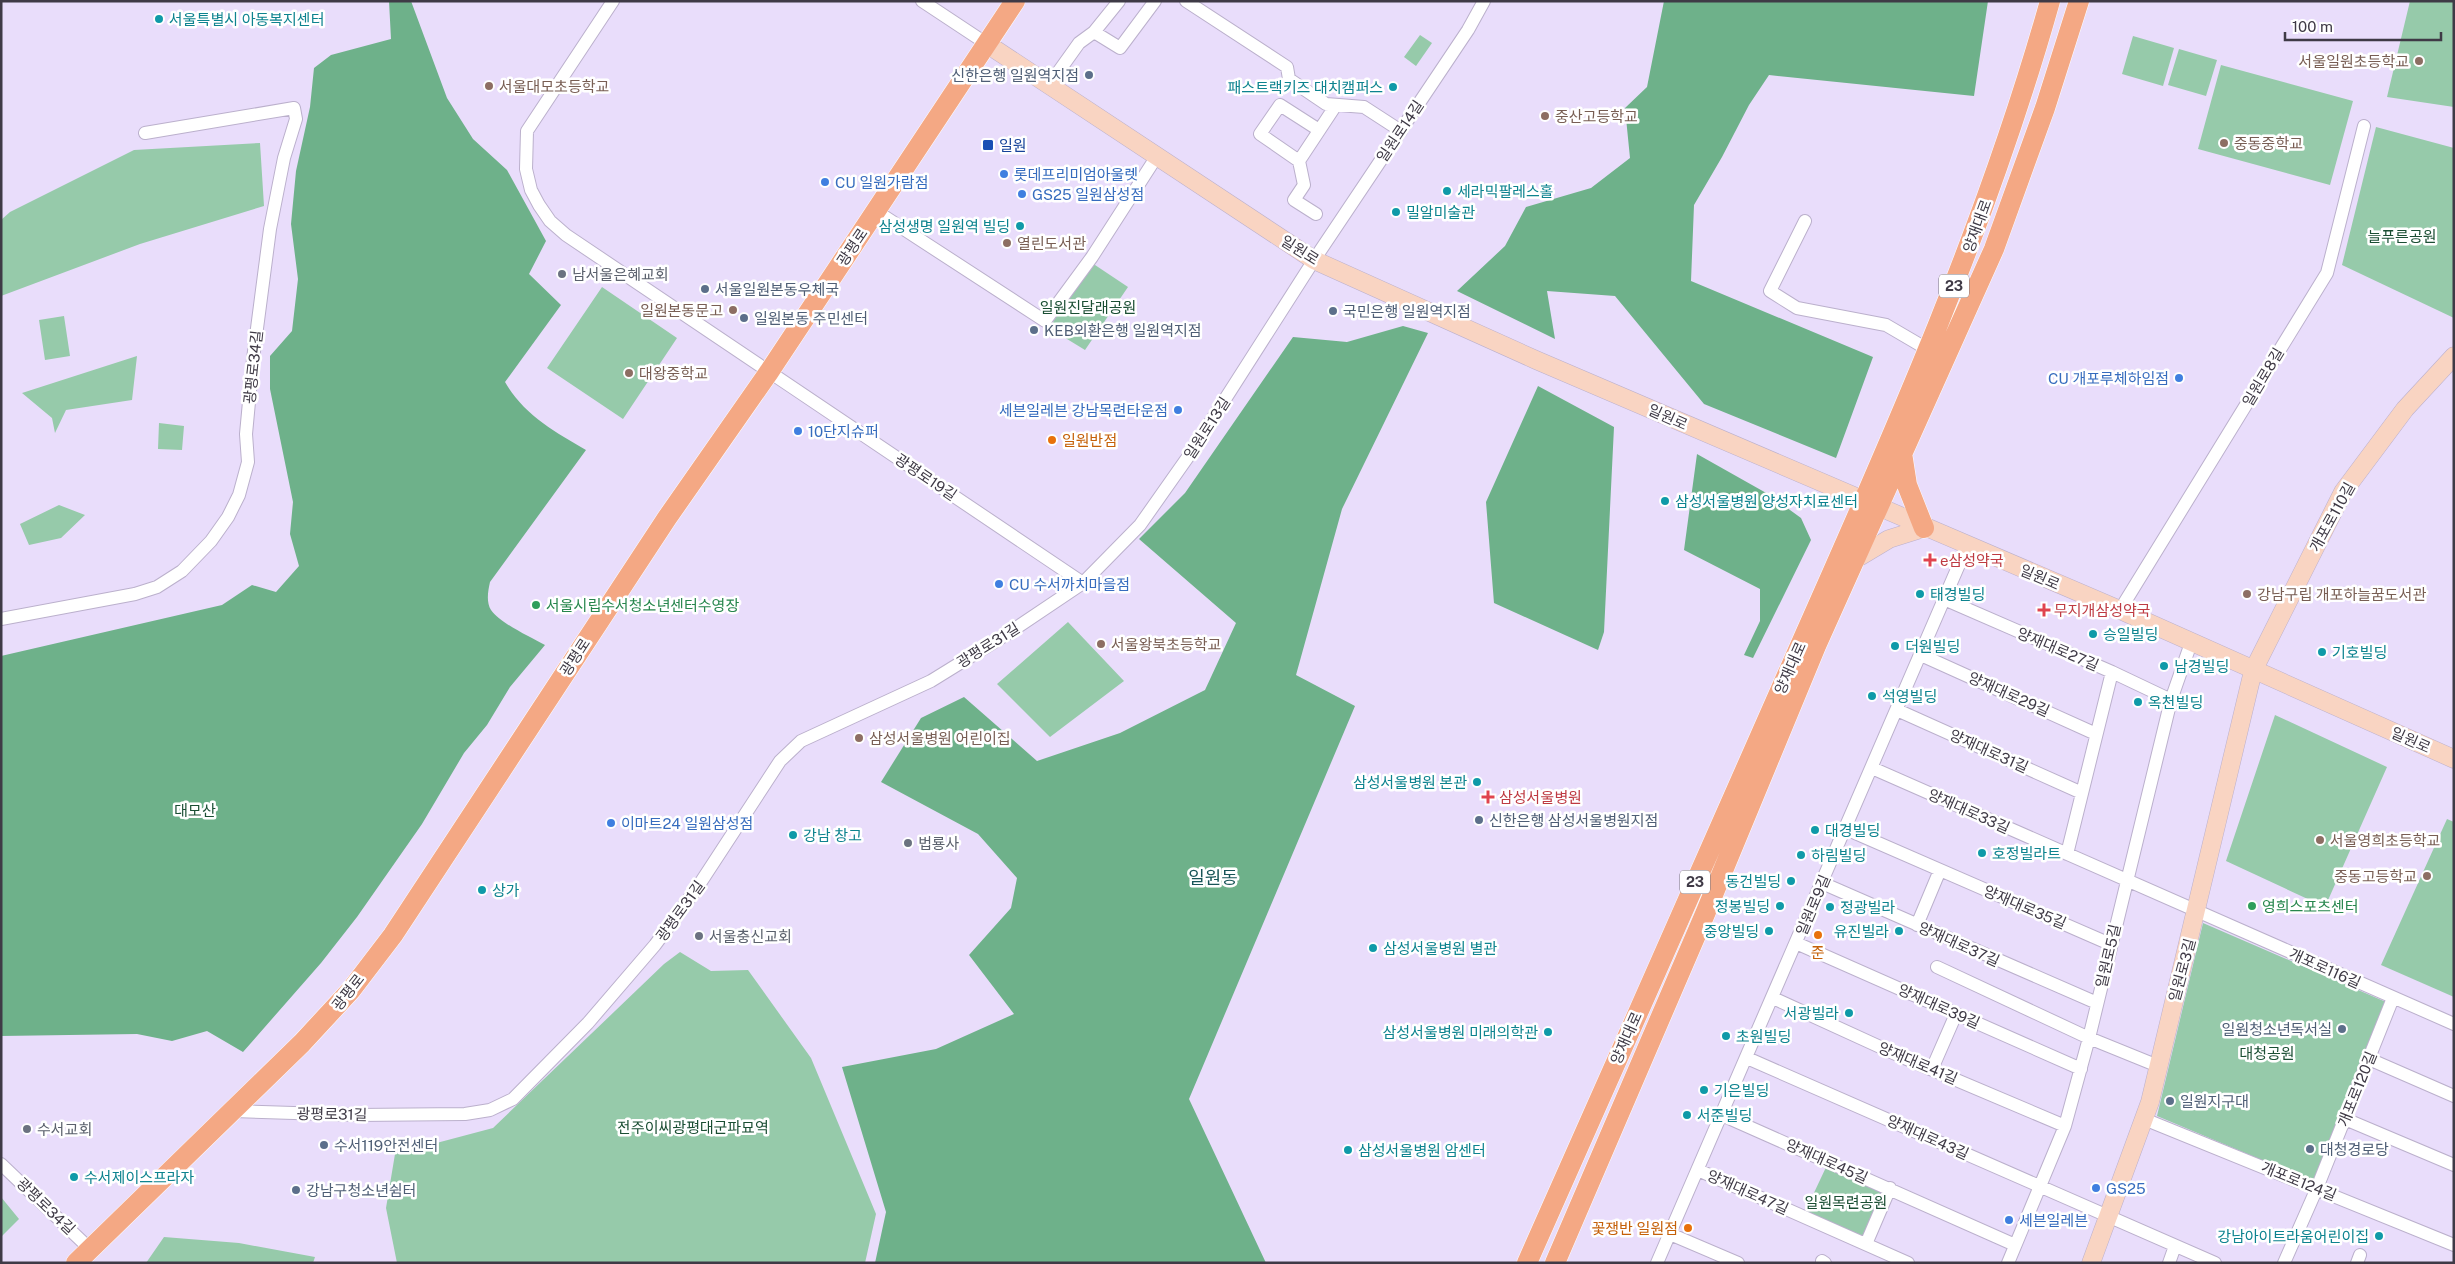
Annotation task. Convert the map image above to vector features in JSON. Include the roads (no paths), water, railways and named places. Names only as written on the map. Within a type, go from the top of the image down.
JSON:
[{"type":"main road","name":"광평로","points":[[76,1263],[329,1016],[393,936],[667,518],[769,372],[1015,1]]},
{"type":"main road","name":"양재대로","points":[[2032,65],[2038,1]]},
{"type":"main road","name":"양재대로","points":[[1555,1263],[1706,914],[1854,560],[1870,505],[1927,349],[1971,246],[2032,65],[2050,1]]},
{"type":"main road","name":"양재대로","points":[[2045,108],[2071,1]]},
{"type":"main road","name":"양재대로","points":[[1527,1263],[1870,505],[1902,453],[1994,249],[2045,108],[2079,1]]},
{"type":"main road","points":[[1902,453],[1907,485],[1924,528]]},
{"type":"street","name":"광평로19길","points":[[613,1],[527,131],[526,169],[538,205],[550,221],[566,235],[1083,583]]},
{"type":"street","name":"일원로","points":[[922,1],[1314,260],[1870,505],[2120,610],[2191,644],[2454,759]]},
{"type":"street","points":[[1049,85],[1079,43],[1094,32],[1119,1]]},
{"type":"street","points":[[1186,1],[1287,67],[1288,79],[1326,104],[1364,106],[1401,131]]},
{"type":"street","name":"일원로14길","points":[[1314,260],[1468,30],[1484,1]]},
{"type":"street","points":[[1094,32],[1120,48],[1150,3]]},
{"type":"street","points":[[1316,214],[1294,200],[1304,185],[1299,161],[1260,134],[1280,104],[1319,130]]},
{"type":"street","points":[[1299,161],[1336,105]]},
{"type":"street","name":"광평로34길","points":[[1,618],[136,594],[157,586],[182,571],[211,541],[228,518],[239,495],[248,462],[246,434],[253,359],[270,229],[284,158],[296,119],[294,108],[146,133]]},
{"type":"street","name":"일원로8길","points":[[2120,610],[2327,273],[2364,126]]},
{"type":"street","points":[[876,210],[1045,321],[1092,257],[1157,156]]},
{"type":"street","points":[[1805,221],[1770,291],[1797,308],[1886,325],[1927,349]]},
{"type":"street","name":"일원로13길","points":[[1083,583],[1140,524],[1190,454],[1314,260]]},
{"type":"street","name":"개포로110길","points":[[2253,670],[2344,492],[2405,409],[2454,356]]},
{"type":"street","points":[[1854,560],[1889,539],[1924,528]]},
{"type":"street","name":"일원로9길","points":[[1657,1263],[1967,546]]},
{"type":"street","name":"광평로31길","points":[[233,1111],[357,1115],[465,1114],[490,1110],[513,1099],[588,1023],[655,945],[697,888],[780,761],[801,741],[931,681],[1007,634],[1083,583]]},
{"type":"street","name":"양재대로27길","points":[[1944,599],[2112,672],[2171,700]]},
{"type":"street","name":"일원로5길","points":[[2008,1263],[2065,1126],[2089,1038],[2110,944],[2171,700],[2191,644]]},
{"type":"street","name":"양재대로29길","points":[[1921,655],[2096,734]]},
{"type":"street","name":"일원로3길","points":[[2091,1263],[2150,1102],[2253,670]]},
{"type":"street","points":[[2067,854],[2112,672]]},
{"type":"street","name":"양재대로31길","points":[[1897,710],[2082,793]]},
{"type":"street","name":"양재대로33길","points":[[1872,768],[2197,911]]},
{"type":"street","name":"양재대로35길","points":[[1846,829],[2110,944]]},
{"type":"street","points":[[1917,925],[1940,870]]},
{"type":"street","name":"양재대로37길","points":[[1822,883],[2097,1003]]},
{"type":"street","name":"개포로116길","points":[[2197,911],[2454,1024]]},
{"type":"street","name":"양재대로39길","points":[[1796,943],[2081,1069]]},
{"type":"street","points":[[1937,968],[2089,1038],[2158,1066]]},
{"type":"street","name":"양재대로41길","points":[[1773,998],[2065,1126]]},
{"type":"street","name":"개포로120길","points":[[2284,1263],[2317,1188],[2393,998]]},
{"type":"street","points":[[1932,1069],[1956,1014]]},
{"type":"street","name":"양재대로43길","points":[[1747,1058],[2215,1263]]},
{"type":"street","points":[[2369,1059],[2454,1096]]},
{"type":"street","name":"양재대로45길","points":[[1722,1115],[2015,1245]]},
{"type":"street","name":"개포로124길","points":[[2144,1118],[2454,1245]]},
{"type":"street","points":[[2345,1119],[2454,1165]]},
{"type":"street","name":"광평로34길","points":[[1,1164],[90,1249]]},
{"type":"street","name":"양재대로47길","points":[[1698,1170],[1908,1263]]},
{"type":"street","points":[[1866,1244],[1890,1188]]},
{"type":"street","points":[[1670,1234],[1738,1263]]},
{"type":"street","points":[[2169,1263],[2175,1246]]},
{"type":"place","name":"서울특별시 아동복지센터","points":[[159,19]]},
{"type":"place","name":"서울일원초등학교","points":[[2419,61]]},
{"type":"place","name":"신한은행 일원역지점","points":[[1089,75]]},
{"type":"place","name":"서울대모초등학교","points":[[489,86]]},
{"type":"place","name":"패스트랙키즈 대치캠퍼스","points":[[1393,87]]},
{"type":"place","name":"중산고등학교","points":[[1545,116]]},
{"type":"place","name":"중동중학교","points":[[2224,143]]},
{"type":"place","name":"일원","points":[[988,145]]},
{"type":"place","name":"롯데프리미엄아울렛","points":[[1004,174]]},
{"type":"place","name":"CU 일원가람점","points":[[825,182]]},
{"type":"place","name":"세라믹팔레스홀","points":[[1447,191]]},
{"type":"place","name":"GS25 일원삼성점","points":[[1022,194]]},
{"type":"place","name":"밀알미술관","points":[[1396,212]]},
{"type":"place","name":"삼성생명 일원역 빌딩","points":[[1020,226]]},
{"type":"place","name":"열린도서관","points":[[1007,243]]},
{"type":"place","name":"남서울은혜교회","points":[[562,274]]},
{"type":"place","name":"서울일원본동우체국","points":[[705,289]]},
{"type":"place","name":"일원본동문고","points":[[733,310]]},
{"type":"place","name":"국민은행 일원역지점","points":[[1333,311]]},
{"type":"place","name":"일원본동 주민센터","points":[[744,318]]},
{"type":"place","name":"KEB외환은행 일원역지점","points":[[1034,330]]},
{"type":"place","name":"대왕중학교","points":[[629,373]]},
{"type":"place","name":"CU 개포루체하임점","points":[[2179,378]]},
{"type":"place","name":"세븐일레븐 강남목련타운점","points":[[1178,410]]},
{"type":"place","name":"10단지슈퍼","points":[[798,431]]},
{"type":"place","name":"일원반점","points":[[1052,440]]},
{"type":"place","name":"삼성서울병원 양성자치료센터","points":[[1665,501]]},
{"type":"place","name":"e삼성약국","points":[[1930,560]]},
{"type":"place","name":"CU 수서까치마을점","points":[[999,584]]},
{"type":"place","name":"태경빌딩","points":[[1920,594]]},
{"type":"place","name":"강남구립 개포하늘꿈도서관","points":[[2247,594]]},
{"type":"place","name":"서울시립수서청소년센터수영장","points":[[536,605]]},
{"type":"place","name":"무지개삼성약국","points":[[2044,610]]},
{"type":"place","name":"승일빌딩","points":[[2093,634]]},
{"type":"place","name":"서울왕북초등학교","points":[[1101,644]]},
{"type":"place","name":"더원빌딩","points":[[1895,646]]},
{"type":"place","name":"기호빌딩","points":[[2322,652]]},
{"type":"place","name":"남경빌딩","points":[[2164,666]]},
{"type":"place","name":"석영빌딩","points":[[1872,696]]},
{"type":"place","name":"옥천빌딩","points":[[2138,702]]},
{"type":"place","name":"삼성서울병원 어린이집","points":[[859,738]]},
{"type":"place","name":"삼성서울병원 본관","points":[[1477,782]]},
{"type":"place","name":"삼성서울병원","points":[[1488,797]]},
{"type":"place","name":"신한은행 삼성서울병원지점","points":[[1479,820]]},
{"type":"place","name":"이마트24 일원삼성점","points":[[611,823]]},
{"type":"place","name":"대경빌딩","points":[[1815,830]]},
{"type":"place","name":"강남 창고","points":[[793,835]]},
{"type":"place","name":"서울영희초등학교","points":[[2320,840]]},
{"type":"place","name":"법룡사","points":[[908,843]]},
{"type":"place","name":"호정빌라트","points":[[1982,853]]},
{"type":"place","name":"하림빌딩","points":[[1801,855]]},
{"type":"place","name":"중동고등학교","points":[[2427,876]]},
{"type":"place","name":"동건빌딩","points":[[1791,881]]},
{"type":"place","name":"상가","points":[[482,890]]},
{"type":"place","name":"정봉빌딩","points":[[1780,906]]},
{"type":"place","name":"영희스포츠센터","points":[[2252,906]]},
{"type":"place","name":"정광빌라","points":[[1830,907]]},
{"type":"place","name":"중앙빌딩","points":[[1769,931]]},
{"type":"place","name":"유진빌라","points":[[1899,931]]},
{"type":"place","name":"준","points":[[1818,935]]},
{"type":"place","name":"서울충신교회","points":[[699,936]]},
{"type":"place","name":"삼성서울병원 별관","points":[[1373,948]]},
{"type":"place","name":"서광빌라","points":[[1849,1013]]},
{"type":"place","name":"일원청소년독서실","points":[[2342,1029]]},
{"type":"place","name":"삼성서울병원 미래의학관","points":[[1548,1032]]},
{"type":"place","name":"초원빌딩","points":[[1726,1036]]},
{"type":"place","name":"기은빌딩","points":[[1704,1090]]},
{"type":"place","name":"일원지구대","points":[[2170,1101]]},
{"type":"place","name":"서준빌딩","points":[[1687,1115]]},
{"type":"place","name":"수서교회","points":[[27,1129]]},
{"type":"place","name":"수서119안전센터","points":[[324,1145]]},
{"type":"place","name":"대청경로당","points":[[2310,1149]]},
{"type":"place","name":"삼성서울병원 암센터","points":[[1348,1150]]},
{"type":"place","name":"수서제이스프라자","points":[[74,1177]]},
{"type":"place","name":"GS25","points":[[2096,1188]]},
{"type":"place","name":"강남구청소년쉼터","points":[[296,1190]]},
{"type":"place","name":"세븐일레븐","points":[[2009,1220]]},
{"type":"place","name":"꽃쟁반 일원점","points":[[1688,1228]]},
{"type":"place","name":"강남아이트라움어린이집","points":[[2379,1236]]},
{"type":"district","name":"일원동","points":[[1213,877]]},
{"type":"park label","name":"늘푸른공원","points":[[2402,236]]},
{"type":"park label","name":"일원진달래공원","points":[[1088,307]]},
{"type":"park label","name":"대모산","points":[[195,810]]},
{"type":"park label","name":"대청공원","points":[[2267,1053]]},
{"type":"park label","name":"전주이씨광평대군파묘역","points":[[693,1127]]},
{"type":"park label","name":"일원목련공원","points":[[1846,1202]]}]
